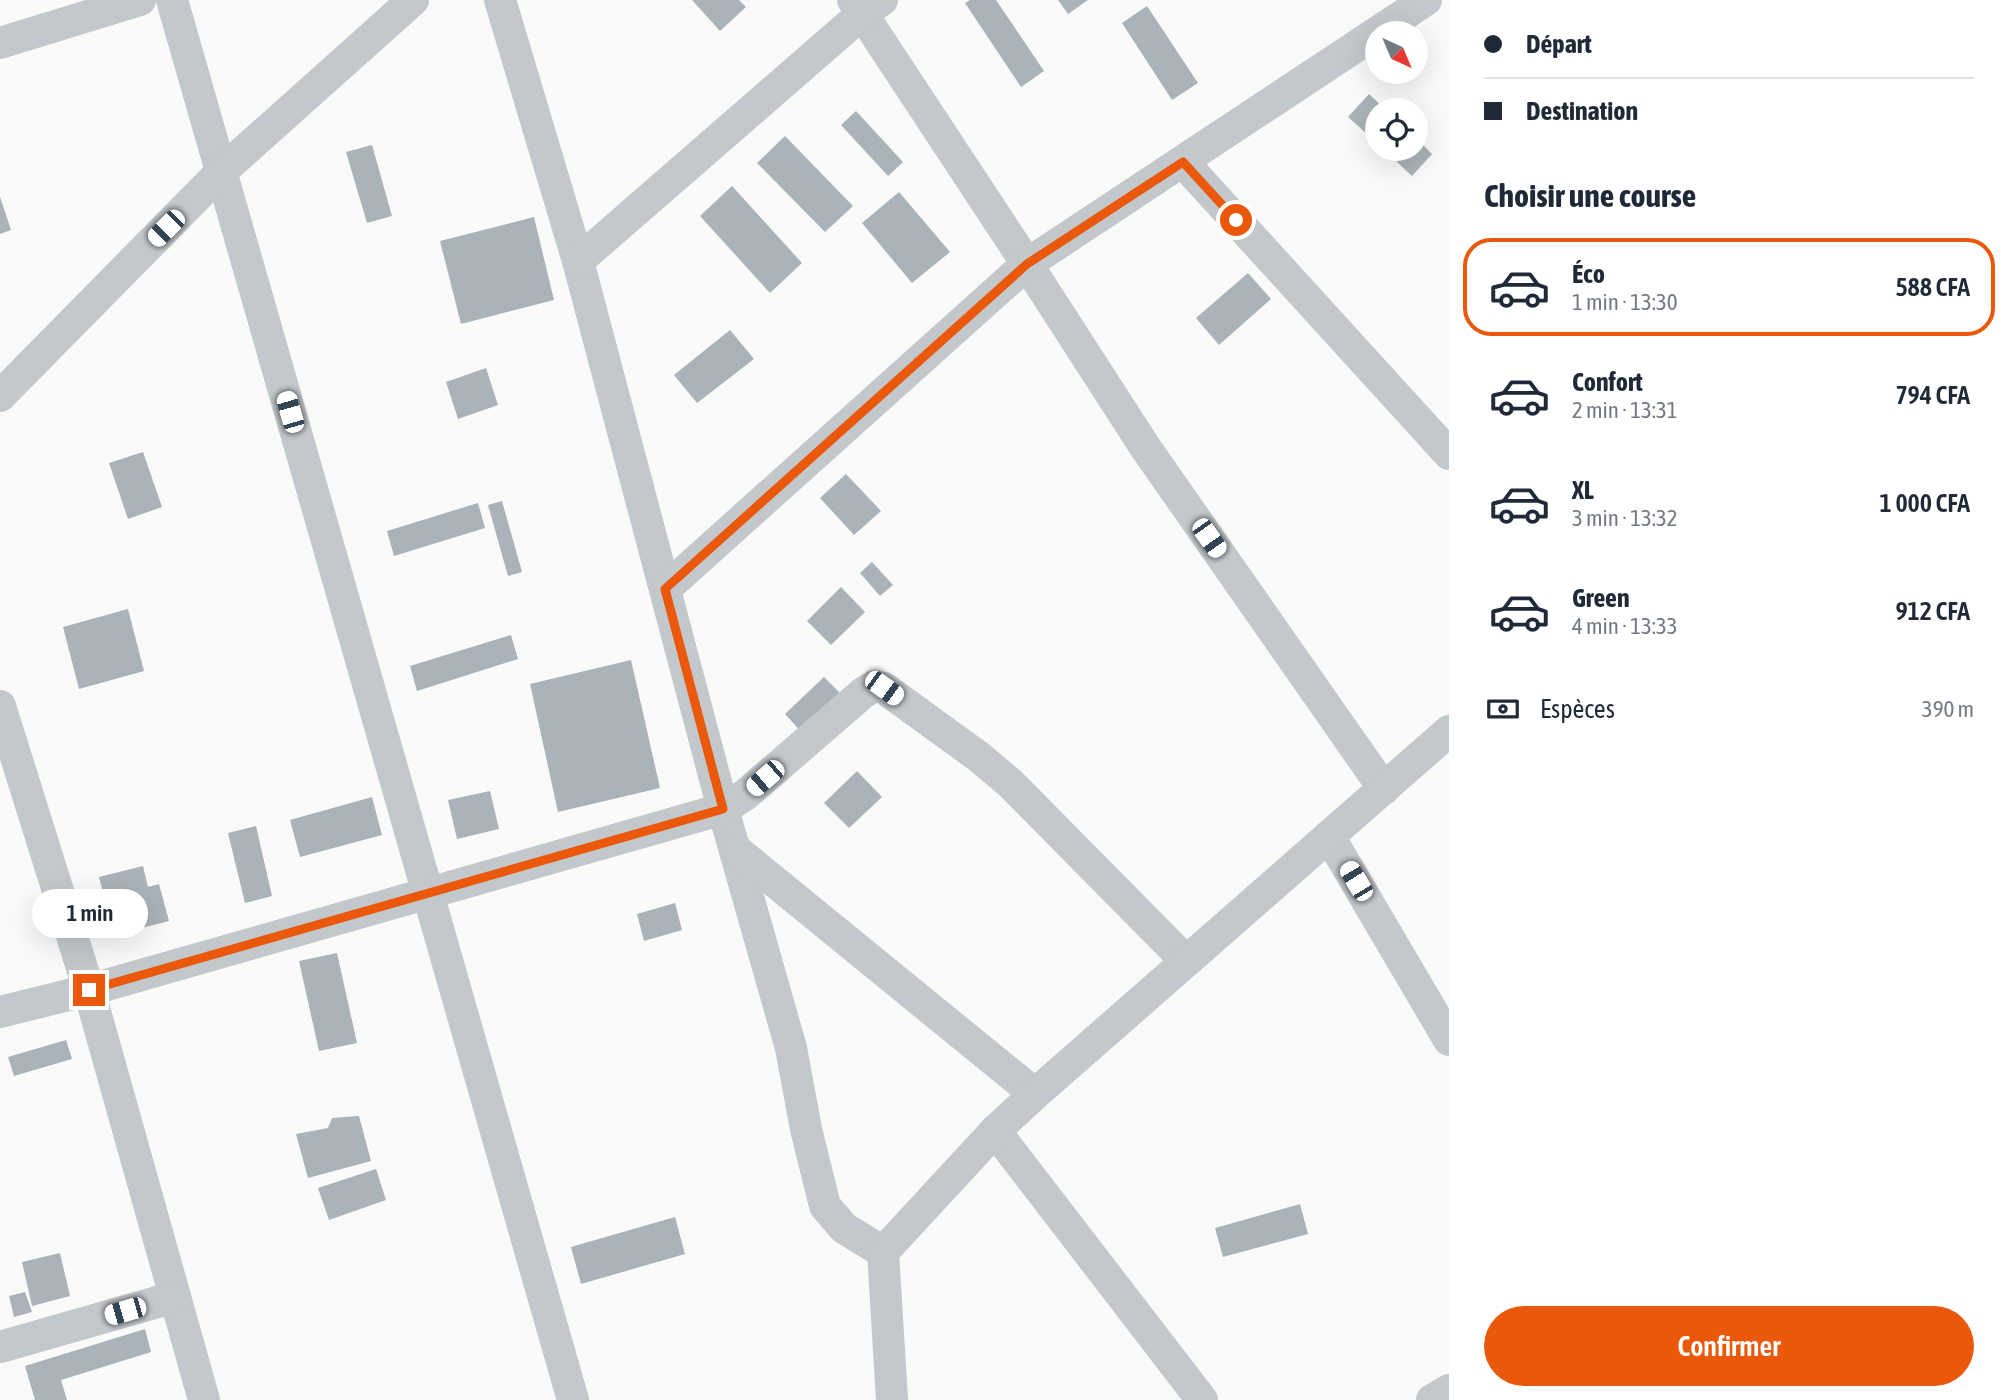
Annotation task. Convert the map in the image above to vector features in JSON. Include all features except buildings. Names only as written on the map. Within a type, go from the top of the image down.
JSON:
[{"type":"street","points":[[0,43],[140,0]]},
{"type":"street","points":[[172,0],[573,1400]]},
{"type":"street","points":[[0,396],[222,171],[413,0]]},
{"type":"street","points":[[500,0],[578,261],[723,809],[791,1048],[806,1129],[825,1206],[844,1228],[883,1252]]},
{"type":"street","points":[[665,589],[1027,264],[1426,0]]},
{"type":"street","points":[[578,261],[866,4],[1027,264],[1145,447],[1384,789]]},
{"type":"street","points":[[1183,162],[1449,454]]},
{"type":"street","points":[[0,1012],[89,990],[723,809],[745,795],[874,686],[884,688],[1010,783],[1185,961]]},
{"type":"street","points":[[0,706],[89,990],[204,1400]]},
{"type":"street","points":[[886,1394],[883,1252],[995,1131],[1035,1094],[1449,732]]},
{"type":"street","points":[[1329,836],[1449,1040]]},
{"type":"street","points":[[737,851],[1035,1094]]},
{"type":"street","points":[[995,1131],[1202,1400]]},
{"type":"street","points":[[0,1347],[175,1297]]},
{"type":"street","points":[[1432,1400],[1449,1390]]},
{"type":"route","points":[[89,990],[723,809],[665,589],[1027,264],[1183,162],[1236,220]]}]
